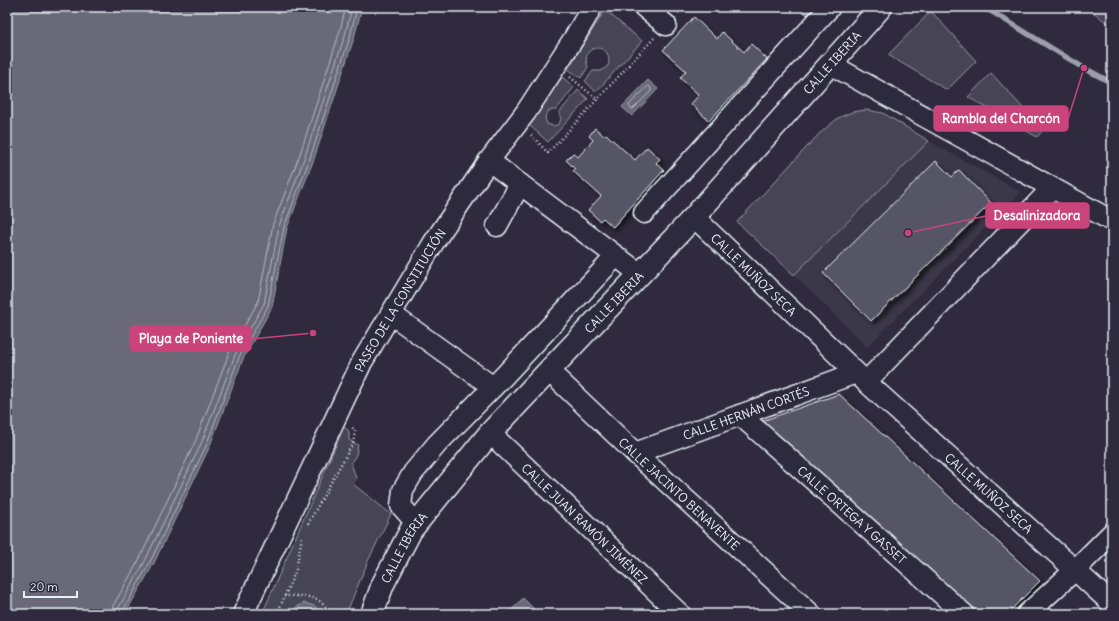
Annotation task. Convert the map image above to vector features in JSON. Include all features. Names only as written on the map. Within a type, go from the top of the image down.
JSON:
[{"type":"main road","name":"CALLE IBERIA","points":[[372,614],[383,584],[416,523],[490,433],[694,217],[881,7]]},
{"type":"street","name":"PASEO DE LA CONSTITUCIÓN","points":[[243,614],[362,362],[434,242],[556,66],[592,7]]},
{"type":"street","points":[[644,7],[666,25]]},
{"type":"street","points":[[644,213],[830,7]]},
{"type":"street","points":[[830,64],[1112,221]]},
{"type":"street","points":[[488,162],[520,184],[640,274]]},
{"type":"street","points":[[497,226],[520,184]]},
{"type":"street","points":[[861,378],[1052,188]]},
{"type":"street","name":"CALLE MUÑOZ SECA","points":[[694,217],[861,378],[1112,604]]},
{"type":"street","points":[[416,523],[400,506],[403,490],[413,473],[437,444],[493,387],[616,256]]},
{"type":"street","points":[[391,314],[493,387]]},
{"type":"street","name":"CALLE JACINTO BENAVENTE","points":[[549,371],[635,453],[812,614]]},
{"type":"street","name":"CALLE HERNÁN CORTÉS","points":[[635,453],[740,415],[861,378]]},
{"type":"street","name":"CALLE ORTEGA Y GASSET","points":[[740,415],[964,614]]},
{"type":"street","name":"CALLE JUAN RAMÓN JIMÉNEZ","points":[[490,433],[680,614]]},
{"type":"street","points":[[1027,614],[1075,570],[1112,533]]},
{"type":"path","points":[[518,122],[548,153],[683,7]]},
{"type":"path","points":[[556,66],[598,100]]},
{"type":"path","points":[[305,529],[353,442]]},
{"type":"path","points":[[277,614],[296,570],[302,536]]},
{"type":"path","points":[[284,596],[301,595],[315,599],[324,604],[329,614]]},
{"type":"shaded area","points":[[1087,7],[1112,7],[1112,27]]},
{"type":"shaded area","points":[[605,10],[642,41],[596,92],[585,81],[593,71],[601,71],[608,66],[609,58],[602,49],[592,49],[588,53],[586,59],[588,67],[581,78],[568,69]]},
{"type":"shaded area","points":[[931,11],[976,61],[947,90],[888,55]]},
{"type":"shaded area","points":[[991,73],[1043,130],[1037,137],[968,97]]},
{"type":"shaded area","points":[[562,77],[574,87],[556,110],[550,111],[546,114],[545,118],[547,124],[554,126],[559,124],[561,119],[559,113],[578,90],[588,99],[548,142],[529,125]]},
{"type":"shaded area","points":[[866,110],[883,113],[929,141],[794,275],[737,222],[819,134],[838,118],[852,112]]},
{"type":"shaded area","points":[[929,141],[1021,192],[867,347],[794,275]]},
{"type":"shaded area","points":[[344,427],[349,431],[349,440],[358,445],[356,455],[351,463],[356,478],[353,484],[391,514],[368,561],[346,614],[262,614]]},
{"type":"water","points":[[7,7],[362,7],[354,38],[314,159],[287,228],[272,307],[243,359],[209,448],[153,565],[125,614],[7,614]]},
{"type":"water","points":[[648,80],[658,89],[632,116],[622,107]]},
{"type":"water","points":[[523,598],[539,614],[508,614]]},
{"type":"water","points":[[304,603],[315,606],[321,614],[291,614],[295,608]]},
{"type":"building","points":[[799,7],[815,7],[807,15]]},
{"type":"building","points":[[694,17],[717,39],[722,32],[744,52],[751,44],[767,59],[709,121],[691,104],[699,95],[680,78],[686,71],[663,50]]},
{"type":"building","points":[[595,128],[604,136],[606,134],[635,160],[647,147],[660,159],[656,163],[664,170],[613,227],[603,218],[600,221],[588,210],[601,196],[573,171],[575,169],[566,160],[573,153],[578,157],[593,140],[589,136]]},
{"type":"building","points":[[936,161],[952,177],[959,170],[991,203],[871,321],[823,273]]},
{"type":"building","points":[[839,394],[1040,581],[1007,614],[971,614],[762,421]]},
{"type":"waterway","points":[[984,7],[1084,68],[1112,83]]},
{"type":"place","name":"Rambla del Charcón","points":[[1084,68]]},
{"type":"place","name":"Desalinizadora","points":[[908,233]]},
{"type":"place","name":"Playa de Poniente","points":[[313,333]]}]
